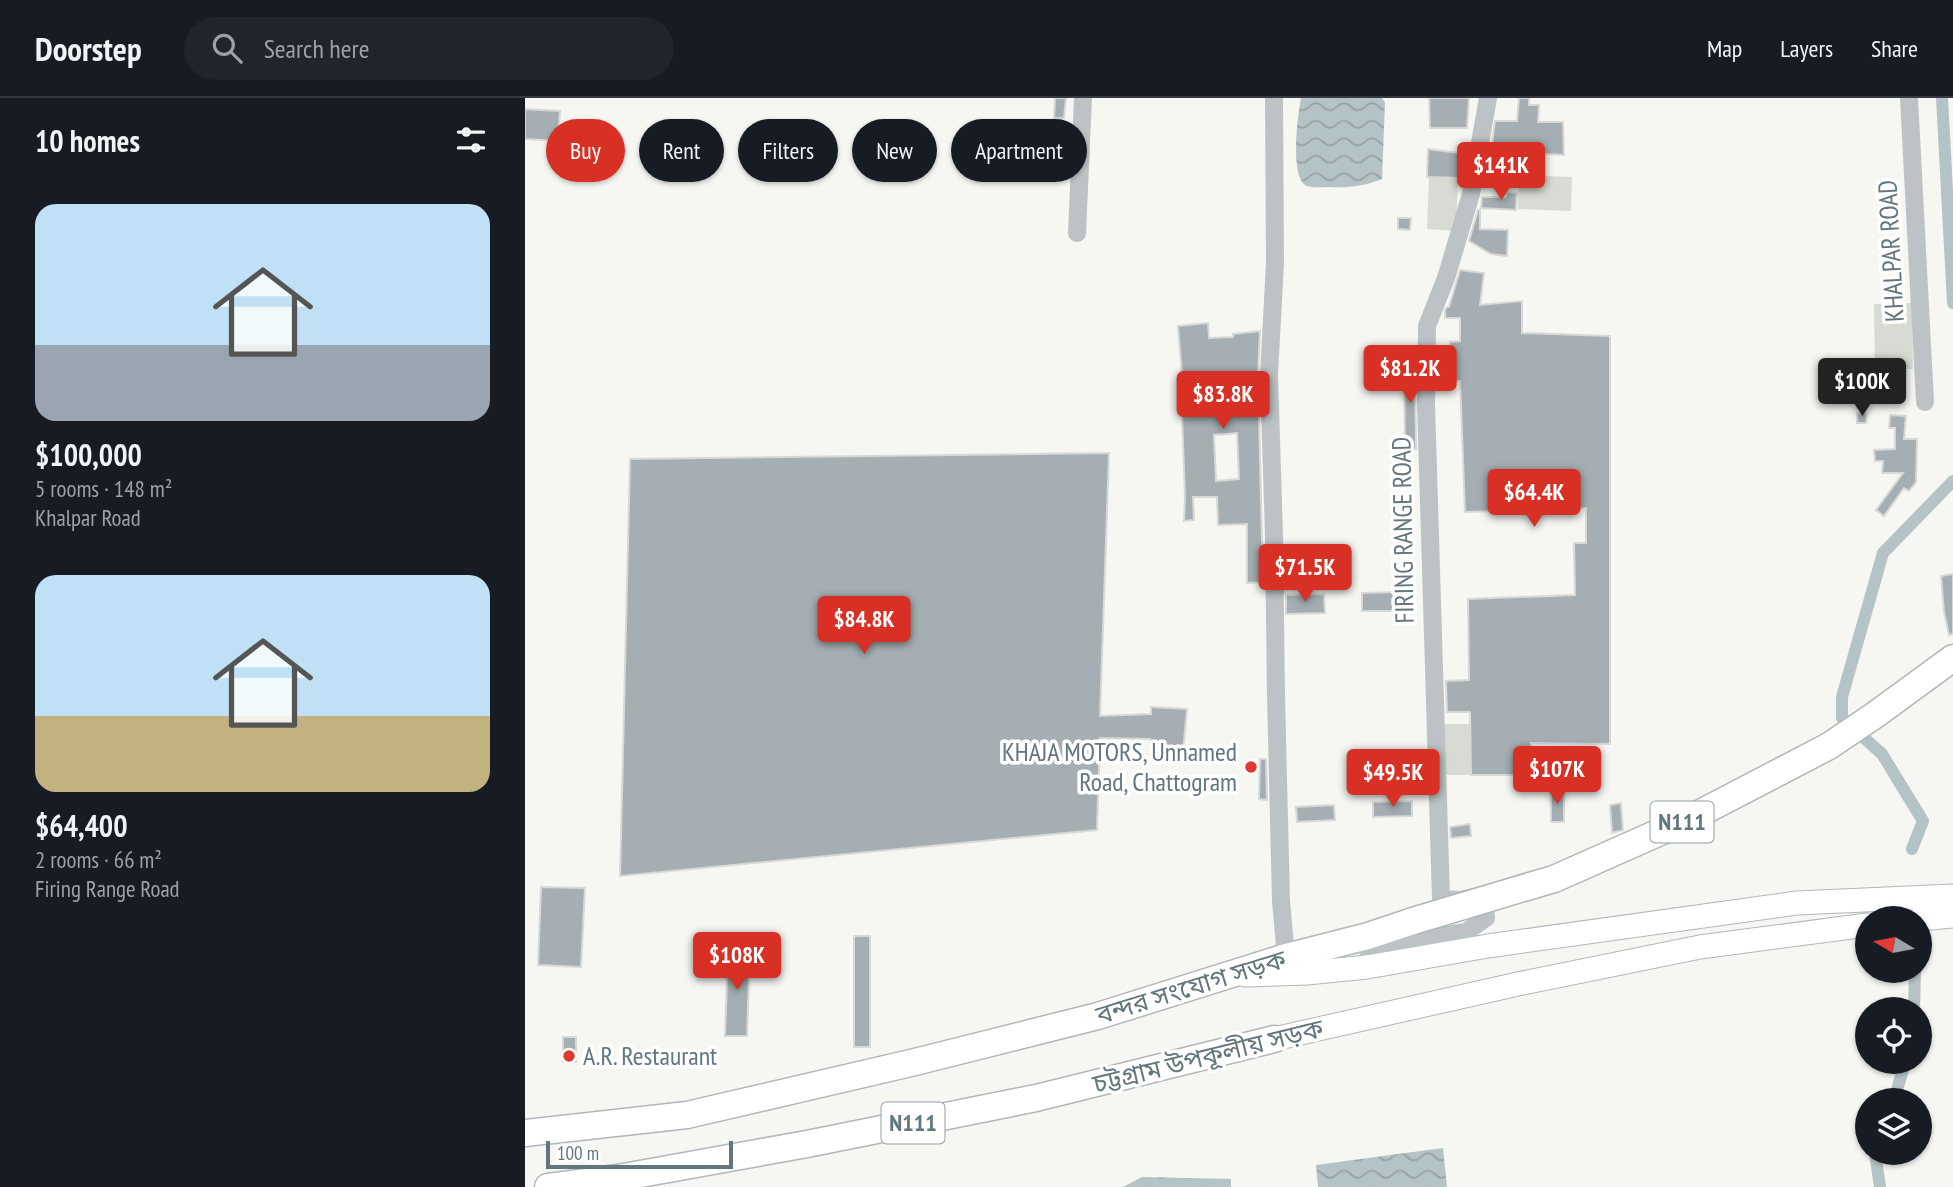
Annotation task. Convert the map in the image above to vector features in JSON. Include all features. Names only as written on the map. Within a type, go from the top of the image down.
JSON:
[{"type":"highway","name":"বন্দর সংযোগ সড়ক","points":[[525,1133],[687,1115],[915,1062],[1098,1016],[1228,975],[1287,965],[1413,920],[1554,879],[1687,820],[1829,746],[1953,657]]},
{"type":"highway","name":"চট্টগ্রাম উপকূলীয় সড়ক","points":[[548,1187],[618,1178],[807,1144],[1036,1098],[1274,1039]]},
{"type":"main road","points":[[1287,965],[1331,963],[1367,967],[1488,946],[1797,903],[1953,896]]},
{"type":"main road","points":[[1932,918],[1953,916]]},
{"type":"main road","name":"চট্টগ্রাম উপকূলীয় সড়ক","points":[[1274,1039],[1518,984],[1700,947],[1855,927]]},
{"type":"street","points":[[1077,233],[1083,98]]},
{"type":"street","points":[[1274,98],[1275,263],[1269,375],[1281,901],[1287,965]]},
{"type":"street","name":"FIRING RANGE ROAD","points":[[1331,963],[1352,949],[1466,932],[1486,918],[1485,904],[1479,896],[1460,900],[1441,899],[1426,404],[1427,326],[1446,278],[1471,194],[1488,98]]},
{"type":"street","name":"KHALPAR ROAD","points":[[1909,98],[1925,402]]},
{"type":"shaded area","points":[[1519,175],[1572,177],[1571,211],[1518,209]]},
{"type":"shaded area","points":[[1429,177],[1458,178],[1456,231],[1427,229]]},
{"type":"shaded area","points":[[1912,303],[1913,369],[1875,370],[1874,304]]},
{"type":"shaded area","points":[[1442,724],[1470,724],[1471,775],[1444,775]]},
{"type":"water","points":[[1301,98],[1382,98],[1385,102],[1382,179],[1363,185],[1342,187],[1309,187],[1301,181],[1296,145]]},
{"type":"water","points":[[1905,376],[1905,397],[1886,397],[1886,377]]},
{"type":"water","points":[[1443,1148],[1447,1187],[1318,1187],[1316,1165]]},
{"type":"water","points":[[1142,1177],[1231,1179],[1231,1187],[1123,1187]]},
{"type":"building","points":[[1055,98],[1066,98],[1064,118],[1054,118]]},
{"type":"building","points":[[1429,98],[1469,98],[1467,128],[1430,128]]},
{"type":"building","points":[[1519,98],[1529,98],[1529,105],[1539,105],[1538,122],[1563,122],[1564,155],[1528,153],[1527,170],[1490,168],[1495,121],[1517,121]]},
{"type":"building","points":[[525,109],[560,111],[559,119],[546,119],[546,140],[525,139]]},
{"type":"building","points":[[1428,149],[1467,154],[1462,178],[1427,177]]},
{"type":"building","points":[[1507,192],[1517,193],[1516,210],[1481,208],[1482,197],[1506,197]]},
{"type":"building","points":[[1478,210],[1480,229],[1508,230],[1507,256],[1491,254],[1469,241]]},
{"type":"building","points":[[1398,218],[1411,218],[1410,230],[1398,229]]},
{"type":"building","points":[[1460,270],[1484,273],[1480,305],[1522,301],[1522,333],[1610,336],[1610,744],[1531,743],[1532,775],[1471,775],[1470,712],[1447,712],[1446,681],[1469,680],[1468,599],[1575,595],[1574,543],[1586,543],[1586,508],[1465,512],[1460,381],[1438,381],[1438,363],[1449,363],[1450,342],[1460,341],[1460,318],[1445,318],[1445,310],[1449,307]]},
{"type":"building","points":[[1208,323],[1209,338],[1233,337],[1233,334],[1260,331],[1258,375],[1263,582],[1247,583],[1247,524],[1218,525],[1217,497],[1193,497],[1194,520],[1184,521],[1183,387],[1178,326]],"holes":[[[1237,433],[1239,479],[1216,481],[1214,435]]]},
{"type":"building","points":[[1404,360],[1415,360],[1416,449],[1405,449]]},
{"type":"building","points":[[1857,413],[1867,413],[1866,423],[1857,423]]},
{"type":"building","points":[[1890,415],[1906,416],[1904,439],[1917,439],[1916,482],[1909,491],[1904,488],[1884,516],[1876,510],[1903,473],[1882,473],[1883,461],[1875,461],[1874,450],[1895,449],[1895,428],[1889,428]]},
{"type":"building","points":[[1109,453],[1100,716],[1151,714],[1151,707],[1187,709],[1183,752],[1151,752],[1150,739],[1100,738],[1097,830],[620,876],[630,459]]},
{"type":"building","points":[[1953,574],[1953,634],[1949,635],[1941,576]]},
{"type":"building","points":[[1400,592],[1400,611],[1362,611],[1362,593]]},
{"type":"building","points":[[1324,594],[1325,613],[1286,614],[1286,595]]},
{"type":"building","points":[[1260,759],[1266,759],[1267,800],[1259,799]]},
{"type":"building","points":[[1551,790],[1564,790],[1564,822],[1551,822]]},
{"type":"building","points":[[1412,801],[1412,816],[1373,817],[1373,802]]},
{"type":"building","points":[[1621,803],[1623,830],[1612,833],[1610,805]]},
{"type":"building","points":[[1334,805],[1335,820],[1297,822],[1296,807]]},
{"type":"building","points":[[1470,824],[1471,836],[1451,838],[1450,827]]},
{"type":"building","points":[[541,887],[585,888],[581,967],[538,965]]},
{"type":"building","points":[[854,936],[870,936],[870,1047],[854,1047]]},
{"type":"building","points":[[728,949],[750,949],[747,1036],[725,1036]]},
{"type":"building","points":[[563,1037],[576,1037],[576,1062],[563,1062]]},
{"type":"waterway","points":[[1942,98],[1953,303]]},
{"type":"waterway","points":[[1912,849],[1923,821],[1882,754],[1842,718],[1842,697],[1883,553],[1953,481]]},
{"type":"waterway","points":[[1914,997],[1915,984]]},
{"type":"waterway","points":[[1898,1088],[1902,1074]]},
{"type":"waterway","points":[[1877,1165],[1880,1187]]},
{"type":"place","name":"KHAJA MOTORS, Unnamed Road, Chattogram","points":[[1251,767]]},
{"type":"place","name":"A.R. Restaurant","points":[[569,1056]]}]
